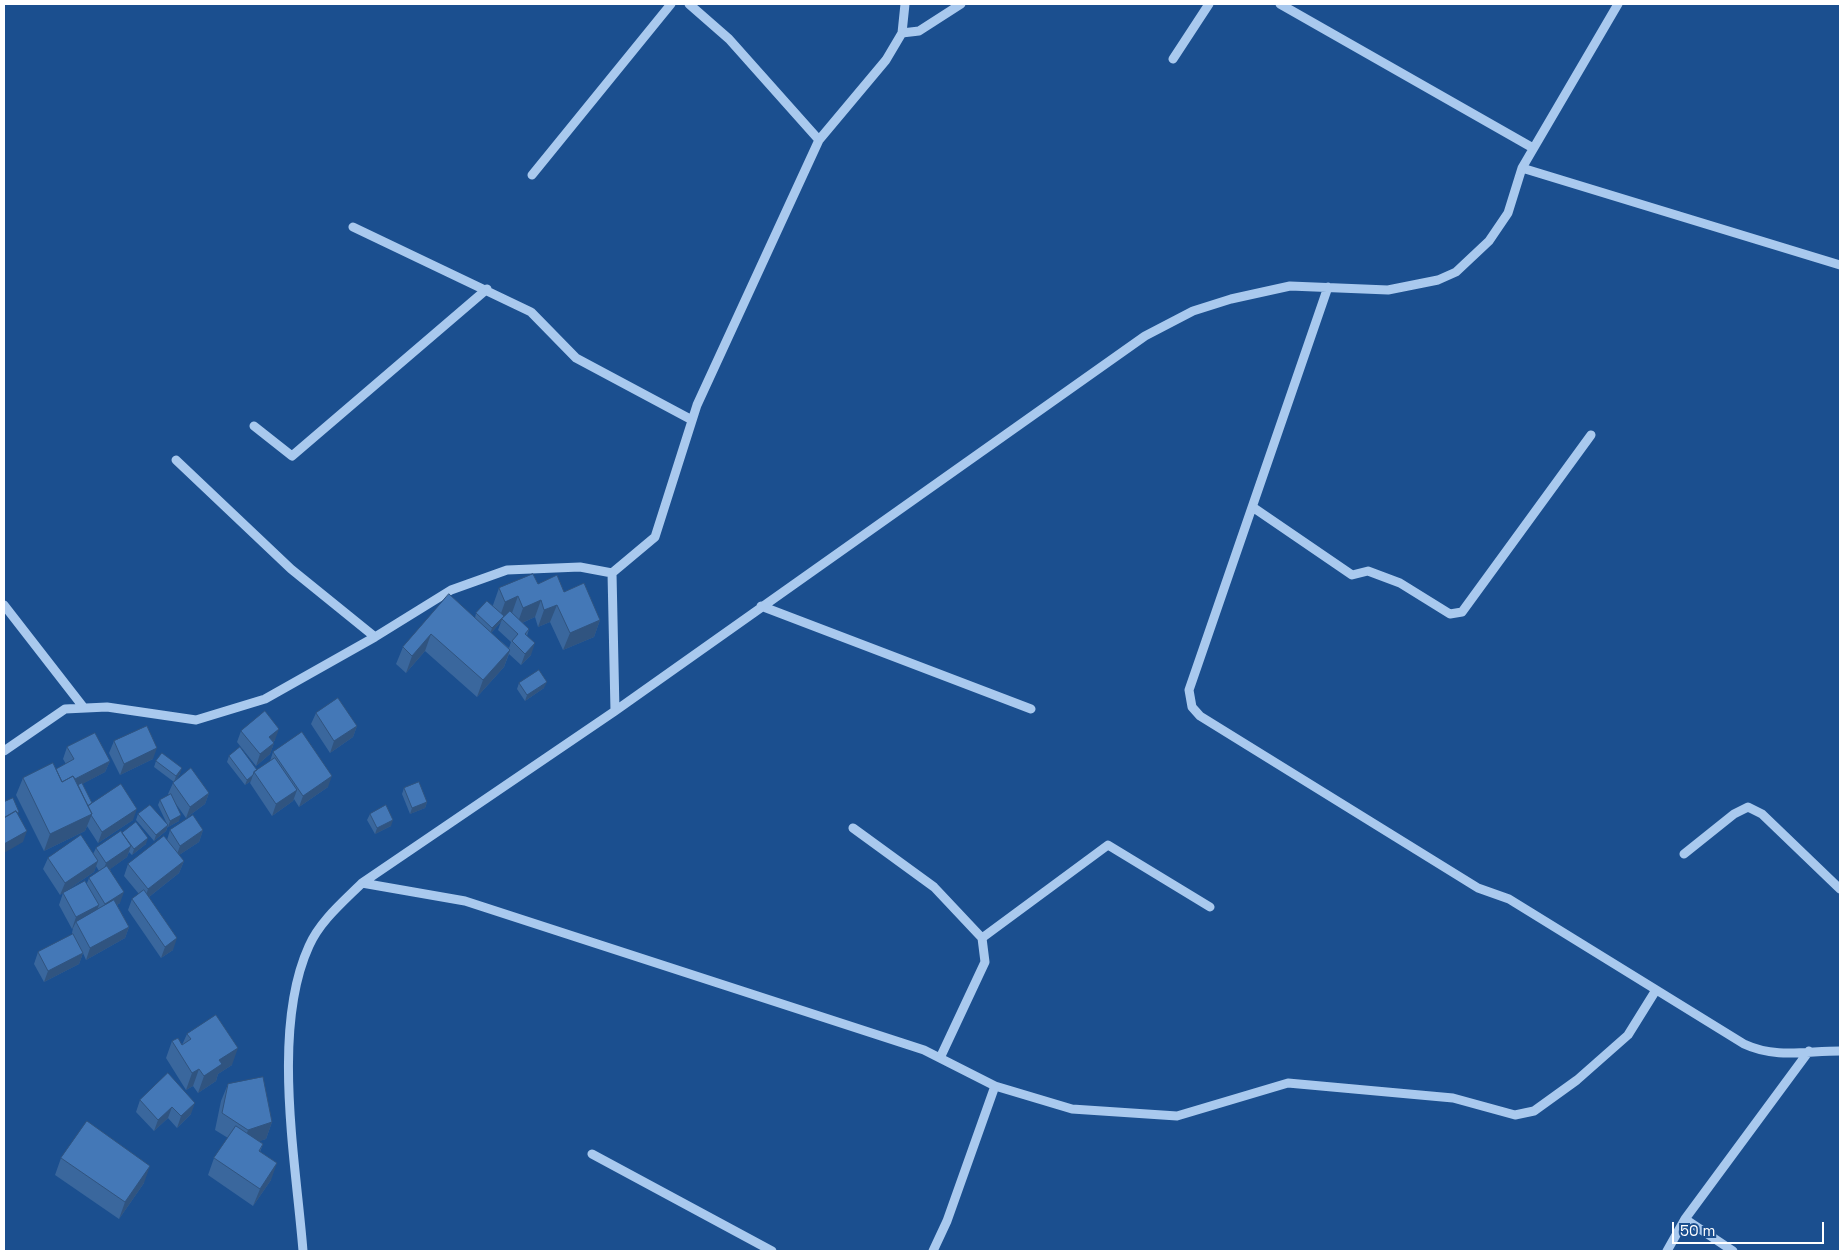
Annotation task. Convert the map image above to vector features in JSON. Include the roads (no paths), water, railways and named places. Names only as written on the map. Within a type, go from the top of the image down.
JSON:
[{"type":"street","points":[[532,175],[671,4]]},
{"type":"street","points":[[689,4],[729,39],[818,140]]},
{"type":"street","points":[[612,573],[654,537],[697,405],[818,140],[886,60],[902,33],[905,4]]},
{"type":"street","points":[[902,33],[919,31],[961,4]]},
{"type":"street","points":[[1173,59],[1209,4]]},
{"type":"street","points":[[1280,4],[1533,148]]},
{"type":"street","points":[[303,1251],[289,1106],[290,1018],[296,982],[309,945],[330,915],[362,883],[615,711],[1145,336],[1193,311],[1231,299],[1290,286],[1388,290],[1438,280],[1456,272],[1489,241],[1508,213],[1522,168],[1618,4]]},
{"type":"street","points":[[1522,168],[1840,265]]},
{"type":"street","points":[[353,227],[487,289],[531,312],[576,358],[692,420]]},
{"type":"street","points":[[1328,287],[1254,508],[1189,690],[1192,706],[1196,712],[1208,722],[1478,888],[1509,898],[1744,1044],[1759,1051],[1777,1054],[1840,1051]]},
{"type":"street","points":[[254,426],[292,456],[487,289]]},
{"type":"street","points":[[1254,508],[1352,574],[1368,571],[1400,584],[1450,614],[1462,612],[1590,435]]},
{"type":"street","points":[[176,460],[291,569],[375,637]]},
{"type":"street","points":[[4,751],[65,709],[107,707],[196,720],[265,699],[375,637],[451,590],[507,570],[580,567],[612,573]]},
{"type":"street","points":[[612,573],[615,711]]},
{"type":"street","points":[[4,605],[84,708]]},
{"type":"street","points":[[761,606],[1030,709]]},
{"type":"street","points":[[1684,854],[1734,814],[1748,807],[1762,814],[1840,889]]},
{"type":"street","points":[[853,828],[934,887],[982,938],[985,962],[940,1058]]},
{"type":"street","points":[[982,938],[1108,845],[1210,907]]},
{"type":"street","points":[[362,883],[465,901],[924,1050],[996,1086],[1072,1109],[1177,1116],[1288,1083],[1453,1098],[1515,1115],[1534,1110],[1577,1080],[1628,1035],[1656,990]]},
{"type":"street","points":[[1667,1251],[1685,1219],[1809,1051]]},
{"type":"street","points":[[933,1251],[947,1221],[996,1086]]},
{"type":"street","points":[[592,1154],[772,1251]]},
{"type":"street","points":[[1685,1219],[1733,1251]]}]
